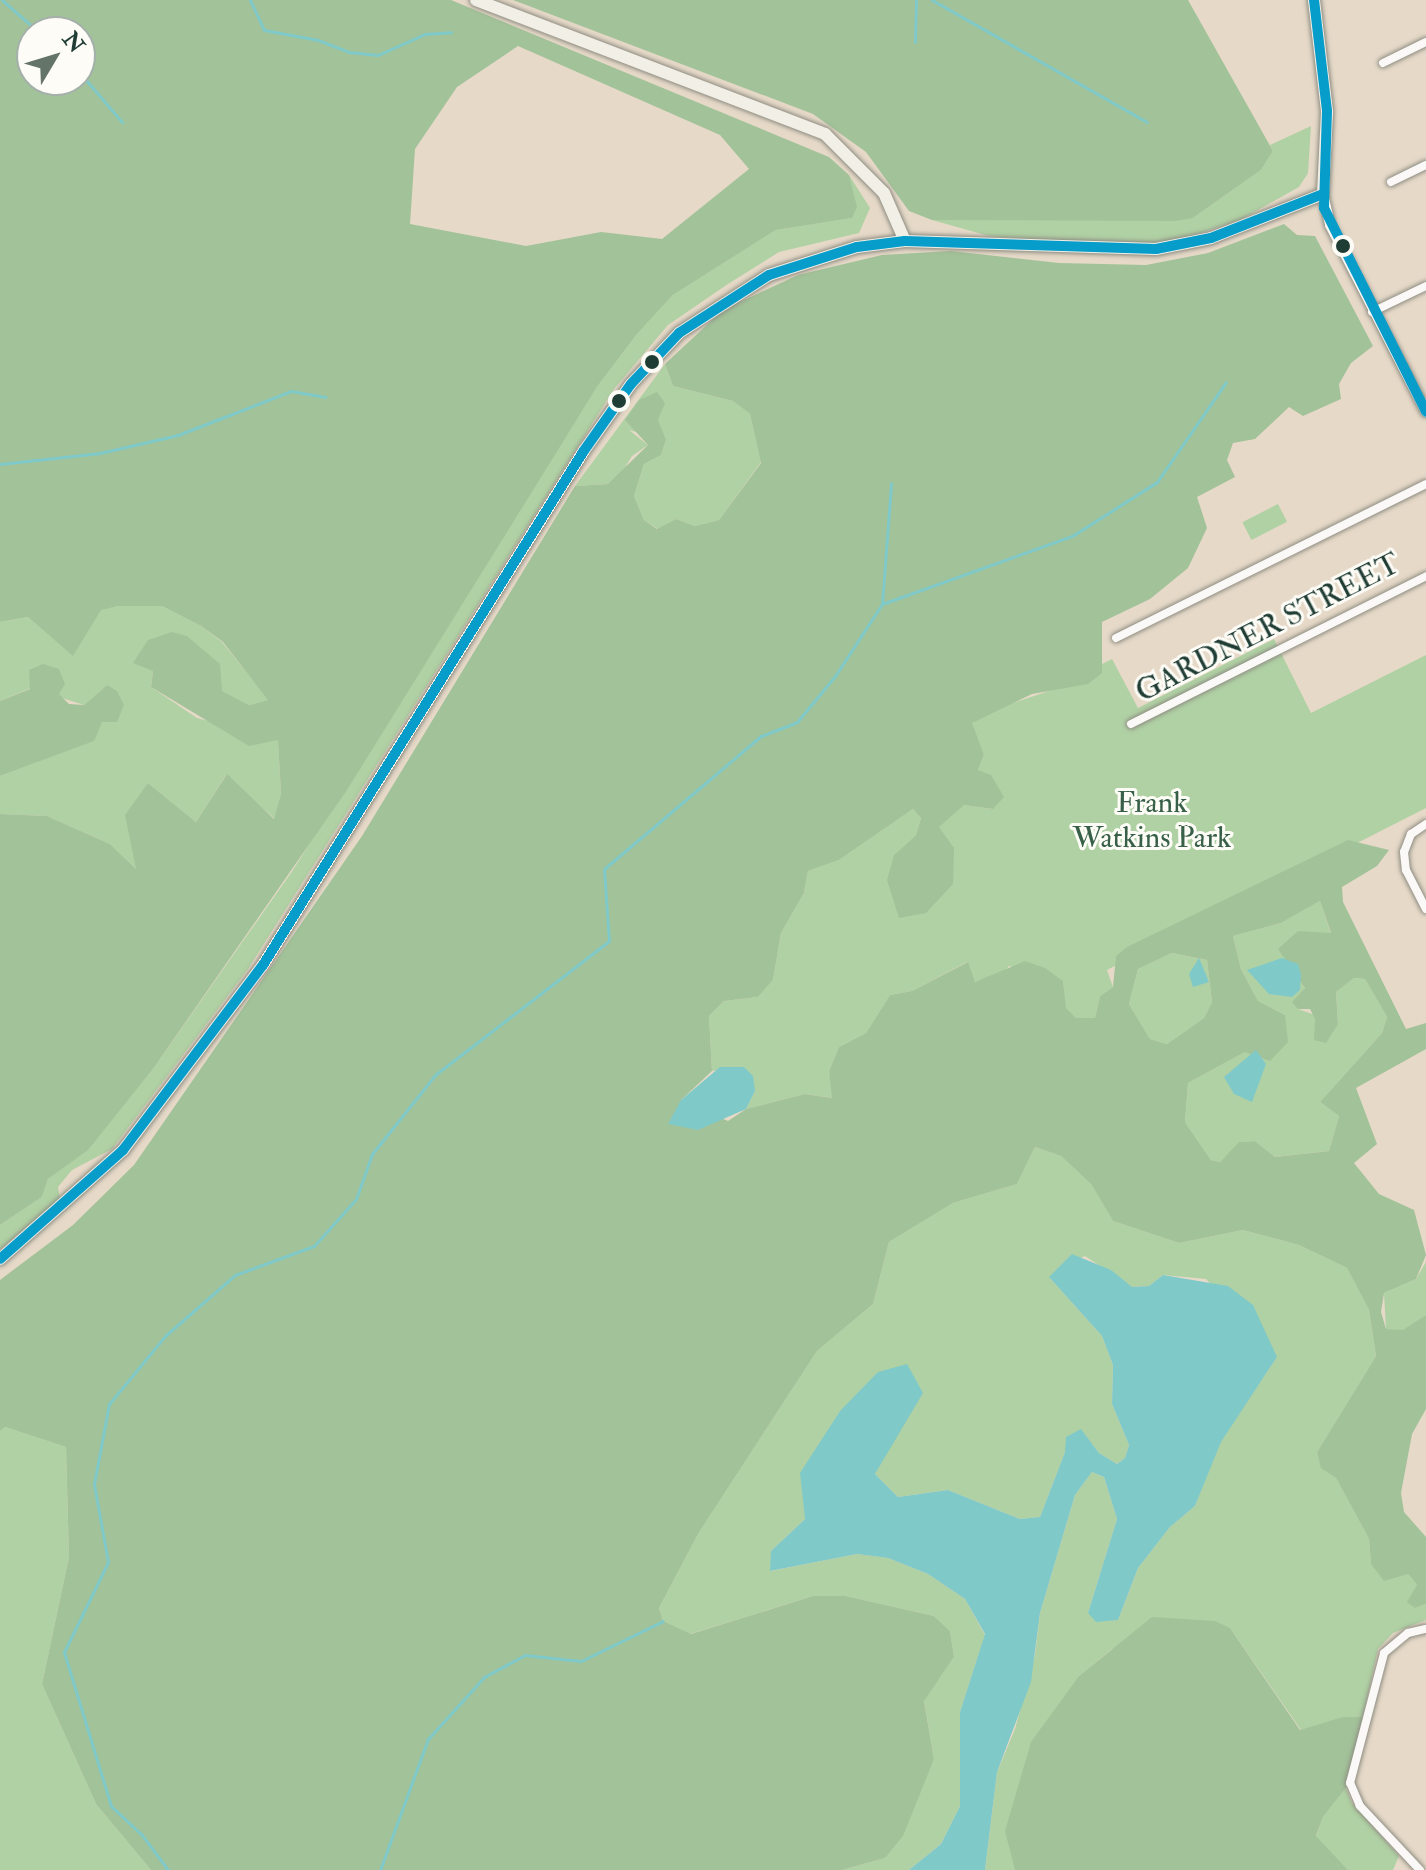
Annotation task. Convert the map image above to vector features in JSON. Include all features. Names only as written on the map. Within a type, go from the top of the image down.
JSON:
[{"type":"main road","points":[[476,0],[825,134],[884,193],[905,241]]},
{"type":"main road","points":[[0,1259],[79,1195],[123,1150],[263,965],[583,452],[654,357],[703,314],[769,275],[813,258],[905,241],[1156,249],[1211,238],[1323,194],[1327,111],[1314,0]]},
{"type":"street","points":[[1383,63],[1426,42]]},
{"type":"street","points":[[1391,182],[1426,165]]},
{"type":"street","points":[[1323,194],[1330,225],[1426,412]]},
{"type":"street","points":[[1372,312],[1426,286]]},
{"type":"street","points":[[1116,638],[1426,484]]},
{"type":"street","name":"GARDNER STREET","points":[[1131,724],[1426,576]]},
{"type":"street","points":[[1426,824],[1411,834],[1404,852],[1406,870],[1426,909]]},
{"type":"street","points":[[1420,1870],[1360,1806],[1350,1783],[1384,1653],[1408,1633],[1426,1629]]},
{"type":"green space","points":[[0,0],[451,0],[829,157],[849,175],[857,207],[852,218],[776,230],[673,295],[637,334],[597,387],[347,790],[153,1069],[88,1150],[48,1179],[42,1197],[0,1225],[0,814],[47,816],[110,844],[136,869],[125,815],[148,783],[196,822],[227,774],[274,819],[281,794],[278,740],[249,746],[151,687],[153,671],[133,663],[148,640],[172,632],[187,636],[220,664],[222,691],[249,705],[268,700],[223,642],[201,626],[162,606],[118,606],[101,610],[73,656],[28,617],[0,622]],"holes":[[[518,46],[720,135],[749,169],[662,239],[601,232],[526,246],[410,224],[415,149],[457,87]]]},
{"type":"green space","points":[[513,0],[1188,0],[1273,151],[1261,170],[1193,218],[1176,221],[932,220],[909,211],[866,152],[813,114]]},
{"type":"green space","points":[[1311,126],[1308,173],[1299,187],[1240,220],[1186,238],[1128,248],[989,236],[932,220],[1193,218],[1261,170],[1273,151],[1270,145]]},
{"type":"green space","points":[[849,175],[870,208],[859,233],[779,252],[728,284],[668,325],[614,389],[248,969],[112,1149],[72,1170],[58,1187],[60,1199],[0,1249],[0,1225],[42,1197],[48,1179],[88,1149],[153,1069],[293,870],[597,387],[637,334],[673,295],[776,230],[851,218]]},
{"type":"green space","points":[[1284,224],[1297,235],[1315,236],[1373,346],[1351,363],[1339,384],[1341,399],[1303,416],[1289,407],[1255,439],[1233,443],[1227,460],[1235,477],[1197,497],[1207,528],[1188,568],[1150,599],[1102,622],[1102,673],[1088,684],[1032,694],[972,723],[984,755],[978,770],[991,775],[1004,797],[993,809],[964,805],[939,827],[954,848],[953,884],[926,913],[899,918],[887,880],[894,855],[916,835],[921,818],[913,809],[839,860],[808,871],[804,893],[781,933],[773,980],[758,997],[724,1001],[709,1016],[712,1071],[681,1100],[728,1121],[746,1109],[805,1094],[832,1098],[829,1071],[839,1047],[866,1033],[890,995],[912,991],[968,962],[975,982],[1025,961],[1045,968],[1063,981],[1066,1008],[1076,1018],[1095,1018],[1100,996],[1113,987],[1116,956],[1127,947],[1348,840],[1389,850],[1377,866],[1342,887],[1343,902],[1406,1029],[1426,1023],[1426,1049],[1356,1088],[1377,1144],[1354,1163],[1379,1194],[1414,1210],[1426,1255],[1416,1279],[1384,1293],[1381,1312],[1386,1329],[1403,1330],[1426,1315],[1426,1409],[1412,1434],[1401,1493],[1404,1512],[1426,1537],[1426,1604],[1415,1608],[1407,1602],[1417,1585],[1408,1574],[1384,1581],[1371,1564],[1369,1539],[1336,1478],[1321,1468],[1317,1452],[1376,1356],[1369,1310],[1347,1268],[1299,1245],[1243,1230],[1179,1243],[1113,1221],[1091,1184],[1061,1156],[1035,1147],[1017,1184],[953,1203],[889,1242],[873,1304],[817,1351],[698,1534],[659,1608],[663,1621],[691,1634],[813,1596],[846,1596],[934,1616],[950,1631],[954,1657],[924,1701],[934,1759],[903,1836],[885,1858],[842,1870],[151,1870],[96,1804],[42,1684],[69,1557],[66,1447],[5,1427],[0,1431],[0,1280],[73,1225],[134,1165],[362,836],[575,486],[608,484],[648,445],[625,420],[639,400],[657,392],[665,403],[658,420],[666,440],[661,455],[644,464],[634,496],[644,520],[657,529],[676,519],[695,526],[719,520],[761,463],[750,414],[733,401],[673,386],[665,364],[723,310],[798,275],[882,255],[951,251],[1059,263],[1146,265],[1208,253]],"holes":[[[1320,901],[1331,933],[1298,931],[1278,949],[1305,988],[1292,1002],[1298,1009],[1310,1009],[1315,1019],[1314,1040],[1326,1043],[1338,1024],[1336,992],[1354,978],[1365,979],[1387,1017],[1382,1033],[1320,1102],[1339,1116],[1329,1151],[1275,1157],[1255,1141],[1239,1142],[1220,1162],[1211,1160],[1185,1122],[1188,1083],[1245,1052],[1270,1061],[1288,1042],[1285,1015],[1258,1001],[1241,969],[1233,936],[1281,923]],[[1172,953],[1207,960],[1212,1002],[1204,1018],[1167,1044],[1150,1039],[1129,1004],[1138,969]]]},
{"type":"green space","points":[[665,364],[673,386],[733,401],[750,414],[761,462],[719,520],[695,526],[676,519],[658,529],[644,520],[634,496],[644,464],[661,455],[666,440],[629,430],[648,445],[632,456],[620,476],[608,484],[575,486]]},
{"type":"green space","points":[[1278,504],[1287,522],[1251,540],[1242,522]]},
{"type":"green space","points":[[162,606],[201,626],[222,642],[269,700],[249,705],[221,691],[153,671],[151,687],[197,718],[278,739],[281,794],[275,819],[226,775],[196,822],[148,783],[137,870],[110,844],[47,816],[0,814],[0,776],[93,741],[107,685],[84,705],[31,688],[0,701],[0,622],[28,617],[73,655],[101,609]]},
{"type":"green space","name":"Frank Watkins Park","points":[[1274,639],[1311,713],[1426,655],[1426,808],[1107,970],[1113,987],[1100,996],[1095,1018],[1076,1018],[1065,1008],[1063,981],[1009,966],[1001,975],[974,982],[967,962],[912,991],[890,995],[866,1033],[839,1047],[829,1071],[833,1098],[805,1094],[746,1109],[755,1091],[744,1067],[712,1071],[709,1016],[724,1001],[758,997],[773,980],[781,933],[804,893],[808,871],[839,860],[913,809],[921,818],[916,835],[894,855],[964,805],[993,809],[978,770],[984,755],[971,724],[986,712],[1049,691],[1112,659],[1138,708]]},
{"type":"green space","points":[[43,664],[59,669],[65,684],[59,694],[69,704],[84,705],[107,685],[117,691],[124,705],[117,722],[102,722],[94,741],[0,776],[0,701],[30,689],[29,670]]},
{"type":"green space","points":[[1320,901],[1331,934],[1293,965],[1305,989],[1298,1009],[1338,1023],[1336,992],[1354,978],[1365,979],[1387,1017],[1382,1033],[1320,1102],[1339,1116],[1329,1151],[1275,1157],[1255,1141],[1240,1142],[1220,1162],[1211,1160],[1185,1122],[1188,1083],[1245,1052],[1285,1015],[1258,1001],[1241,969],[1233,936],[1281,923]]},
{"type":"green space","points":[[1172,953],[1207,960],[1212,1002],[1204,1018],[1167,1044],[1150,1039],[1129,1004],[1138,969]]},
{"type":"green space","points":[[1035,1147],[1061,1156],[1091,1184],[1113,1221],[1179,1243],[1243,1230],[1299,1245],[1347,1268],[1369,1310],[1376,1356],[1317,1452],[1322,1468],[1336,1478],[1369,1539],[1371,1564],[1408,1574],[1417,1585],[1415,1608],[1426,1604],[1426,1620],[1393,1633],[1378,1649],[1363,1717],[1342,1717],[1301,1730],[1230,1628],[1112,1649],[1079,1676],[1015,1870],[985,1870],[997,1772],[1015,1729],[1035,1655],[1040,1613],[1075,1495],[1092,1472],[1104,1477],[1117,1519],[1088,1613],[1118,1620],[1138,1568],[1170,1527],[1195,1506],[1220,1442],[1277,1357],[1206,1279],[1163,1275],[1149,1286],[1132,1287],[1085,1256],[1065,1265],[1050,1278],[1102,1336],[1113,1365],[1112,1404],[1129,1445],[1125,1458],[1117,1464],[1099,1453],[1081,1430],[1065,1452],[1040,1517],[1020,1519],[948,1490],[898,1497],[875,1474],[894,1438],[840,1411],[827,1432],[805,1519],[771,1551],[771,1571],[857,1554],[888,1558],[928,1574],[965,1599],[985,1635],[960,1712],[960,1806],[941,1844],[909,1870],[842,1870],[885,1858],[934,1759],[924,1700],[954,1657],[950,1631],[934,1616],[846,1596],[813,1596],[690,1634],[663,1621],[659,1608],[698,1534],[817,1351],[873,1304],[889,1242],[953,1203],[1017,1184]]},
{"type":"green space","points":[[1426,1262],[1426,1315],[1403,1331],[1386,1329],[1384,1293],[1416,1279]]},
{"type":"green space","points":[[5,1427],[66,1447],[69,1557],[42,1684],[96,1804],[151,1870],[0,1870],[0,1431]]},
{"type":"green space","points":[[1152,1617],[1215,1621],[1230,1628],[1300,1730],[1342,1717],[1363,1717],[1346,1788],[1323,1817],[1316,1836],[1348,1870],[1015,1870],[1005,1831],[1031,1742],[1079,1676]]},
{"type":"green space","points":[[1346,1788],[1352,1803],[1399,1856],[1393,1870],[1348,1870],[1316,1837],[1323,1817]]},
{"type":"water","points":[[1199,958],[1209,982],[1193,987],[1189,974]]},
{"type":"water","points":[[1282,958],[1298,964],[1301,974],[1300,990],[1292,997],[1269,994],[1247,970]]},
{"type":"water","points":[[1256,1050],[1266,1064],[1252,1102],[1234,1094],[1224,1077]]},
{"type":"water","points":[[720,1067],[744,1067],[753,1076],[755,1091],[746,1109],[698,1130],[668,1124],[681,1100]]},
{"type":"water","points":[[1072,1254],[1111,1270],[1132,1287],[1149,1286],[1163,1275],[1228,1286],[1253,1305],[1277,1357],[1221,1442],[1195,1506],[1170,1527],[1138,1568],[1118,1620],[1096,1622],[1088,1613],[1117,1519],[1104,1477],[1092,1472],[1075,1495],[1040,1613],[1031,1682],[997,1772],[985,1870],[909,1870],[941,1844],[960,1806],[960,1712],[985,1634],[965,1599],[928,1574],[888,1558],[857,1554],[770,1571],[771,1551],[805,1519],[800,1473],[840,1411],[878,1372],[907,1364],[923,1393],[875,1474],[898,1497],[948,1490],[1020,1519],[1040,1517],[1065,1452],[1066,1437],[1081,1429],[1099,1453],[1117,1464],[1125,1458],[1129,1445],[1112,1404],[1113,1365],[1102,1336],[1049,1277]]},
{"type":"waterway","points":[[2,0],[20,16]]},
{"type":"waterway","points":[[250,0],[264,30],[318,40],[349,52],[378,55],[425,34],[451,32]]},
{"type":"waterway","points":[[915,42],[916,0]]},
{"type":"waterway","points":[[932,0],[1147,122]]},
{"type":"waterway","points":[[96,92],[122,122]]},
{"type":"waterway","points":[[882,604],[1072,536],[1157,482],[1226,382]]},
{"type":"waterway","points":[[0,464],[100,453],[178,435],[291,391],[325,397]]},
{"type":"waterway","points":[[168,1870],[142,1835],[111,1806],[64,1652],[108,1562],[94,1484],[109,1404],[165,1336],[235,1275],[314,1246],[356,1199],[372,1154],[435,1075],[609,941],[604,869],[761,736],[797,722],[835,676],[882,604],[891,483]]},
{"type":"waterway","points":[[380,1870],[428,1739],[484,1677],[525,1655],[581,1661],[663,1621]]},
{"type":"transit line","points":[[1314,0],[1327,111],[1324,208],[1426,412]]},
{"type":"transit line","points":[[0,1259],[123,1150],[263,965],[583,452],[631,384],[679,333],[769,275],[857,247],[905,241],[1156,249],[1211,238],[1323,194]]}]
